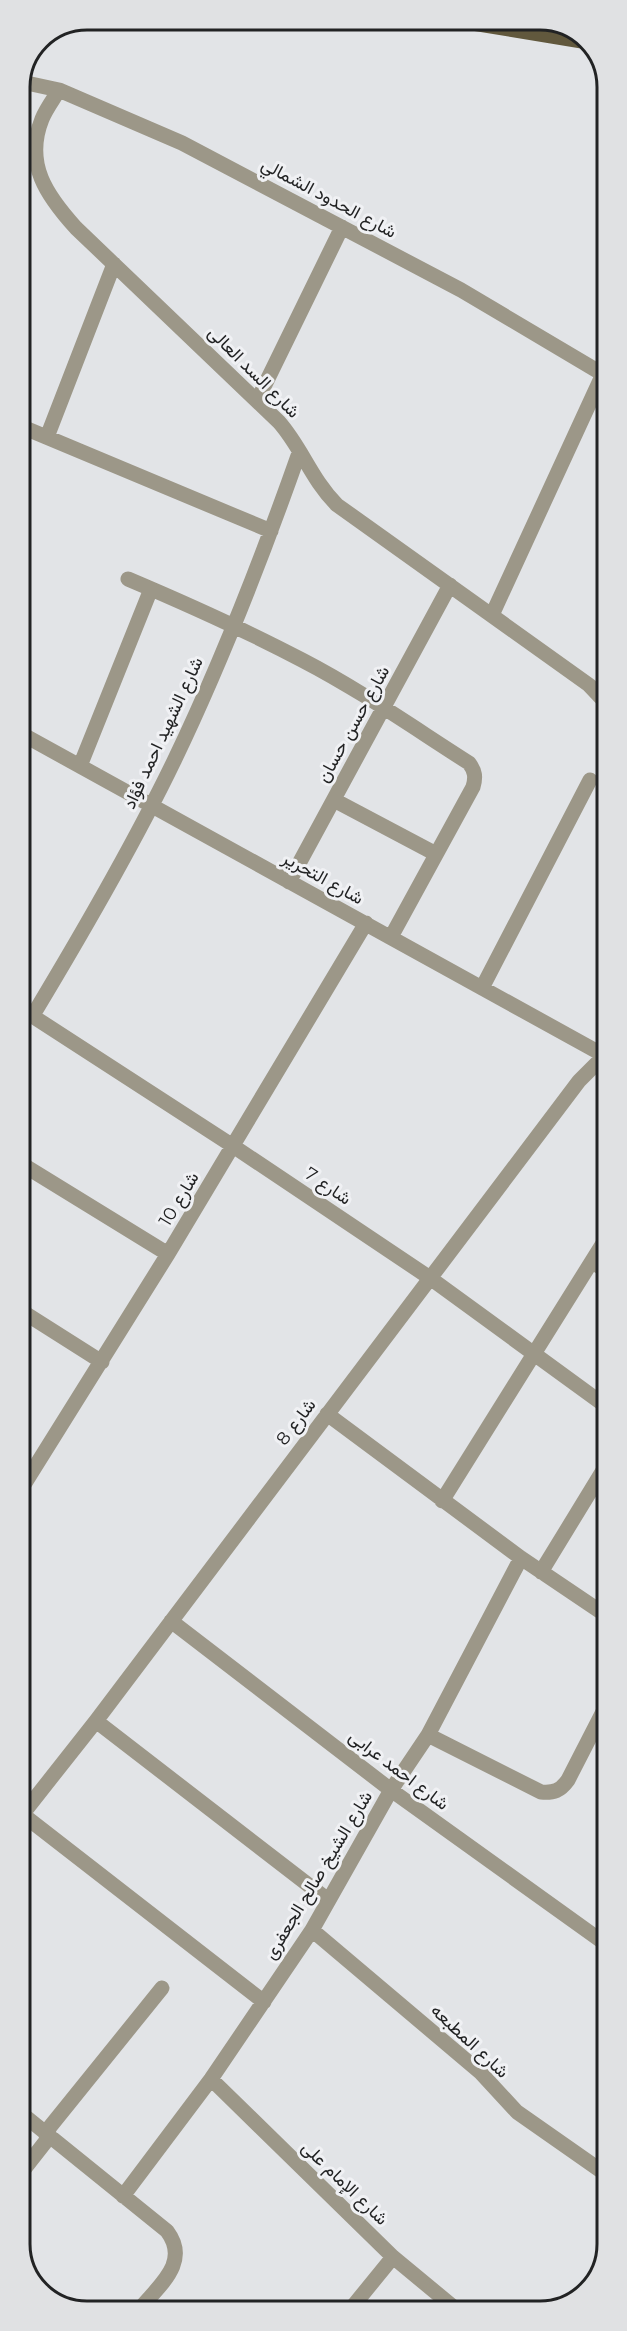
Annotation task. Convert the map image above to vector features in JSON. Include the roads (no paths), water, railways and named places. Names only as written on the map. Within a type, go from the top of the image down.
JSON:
[{"type":"main road","points":[[515,30],[571,39]]},
{"type":"street","name":"شارع الحدود الشمالي","points":[[30,83],[59,90],[182,143],[461,290],[597,370]]},
{"type":"street","name":"شارع السد العالى","points":[[59,90],[42,119],[36,146],[38,173],[54,203],[288,432],[316,481],[337,505],[597,691]]},
{"type":"street","points":[[257,401],[342,227]]},
{"type":"street","points":[[47,437],[114,264]]},
{"type":"street","points":[[492,615],[597,392]]},
{"type":"street","points":[[30,430],[271,531]]},
{"type":"street","name":"شارع الشهيد احمد فؤاد","points":[[30,1006],[94,912],[151,806],[234,626],[299,453]]},
{"type":"street","points":[[128,579],[234,626],[303,661],[384,708],[469,763],[474,770],[473,787],[391,937]]},
{"type":"street","name":"شارع حسن حسان","points":[[289,882],[450,585]]},
{"type":"street","points":[[80,766],[151,589]]},
{"type":"street","name":"شارع التحرير","points":[[30,738],[597,1051]]},
{"type":"street","points":[[482,988],[590,780]]},
{"type":"street","points":[[334,800],[436,854]]},
{"type":"street","name":"شارع 10","points":[[30,1463],[102,1362],[366,923]]},
{"type":"street","name":"شارع 7","points":[[30,1015],[233,1146],[429,1278],[597,1400]]},
{"type":"street","name":"شارع 8","points":[[30,1804],[96,1721],[579,1081],[597,1064]]},
{"type":"street","points":[[30,1169],[168,1254]]},
{"type":"street","points":[[442,1501],[597,1254]]},
{"type":"street","points":[[592,1262],[597,1265]]},
{"type":"street","points":[[30,1316],[102,1362]]},
{"type":"street","points":[[327,1414],[442,1501],[597,1609]]},
{"type":"street","points":[[542,1572],[597,1481]]},
{"type":"street","name":"شارع الشيخ صالح الجعفرى","points":[[123,2196],[211,2079],[312,1930],[391,1790],[428,1735],[521,1558]]},
{"type":"street","name":"شارع احمد عرابى","points":[[171,1621],[391,1790],[597,1938]]},
{"type":"street","points":[[96,1721],[328,1899]]},
{"type":"street","points":[[428,1735],[541,1792],[551,1793],[561,1789],[568,1780],[597,1723]]},
{"type":"street","points":[[30,1822],[264,2002]]},
{"type":"street","name":"شارع المطبعه","points":[[312,1930],[480,2072],[517,2112],[597,2167]]},
{"type":"street","points":[[30,2160],[47,2134],[162,1988]]},
{"type":"street","name":"شارع الإمام على","points":[[211,2079],[393,2257],[446,2301]]},
{"type":"street","points":[[30,2120],[167,2231],[175,2242],[177,2254],[174,2266],[146,2301]]},
{"type":"street","points":[[357,2301],[393,2257]]}]
